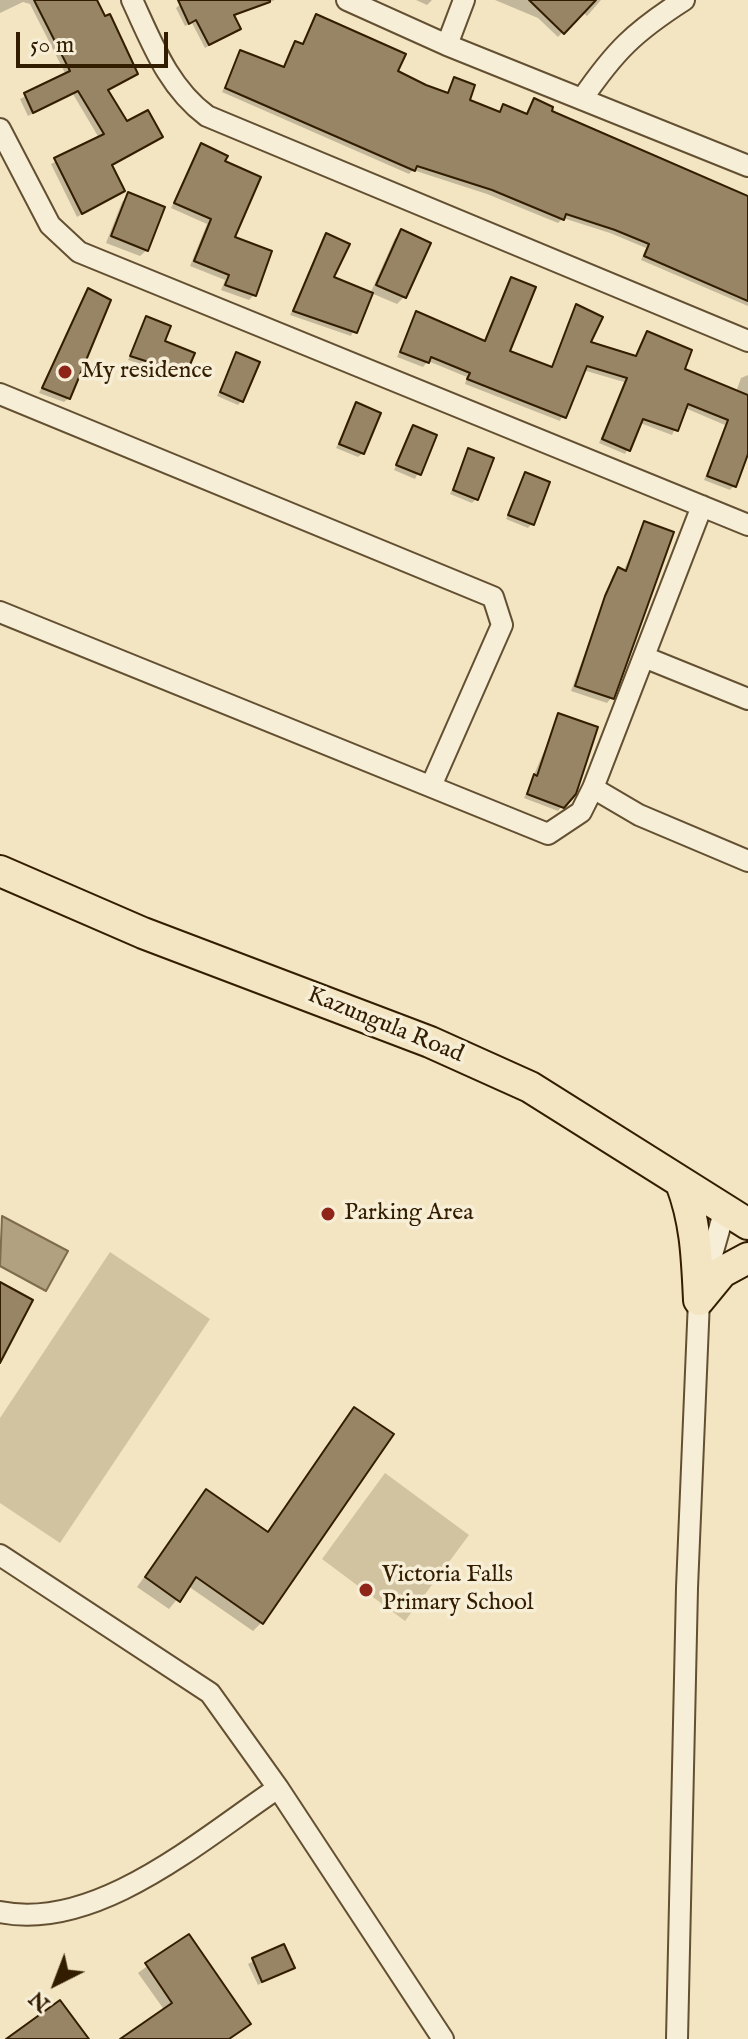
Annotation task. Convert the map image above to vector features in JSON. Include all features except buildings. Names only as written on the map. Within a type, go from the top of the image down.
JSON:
[{"type":"main road","name":"Kazungula Road","points":[[0,871],[143,933],[430,1042],[530,1087],[736,1217]]},
{"type":"main road","points":[[681,1183],[691,1210],[697,1242],[699,1300]]},
{"type":"main road","points":[[699,1300],[722,1272],[748,1258]]},
{"type":"street","points":[[132,0],[163,67],[190,103],[207,116],[748,341]]},
{"type":"street","points":[[347,0],[447,45],[748,166]]},
{"type":"street","points":[[447,45],[464,0]]},
{"type":"street","points":[[582,99],[613,54],[632,35],[684,0]]},
{"type":"street","points":[[0,129],[50,225],[79,252],[748,525]]},
{"type":"street","points":[[0,394],[493,597],[502,625],[431,786]]},
{"type":"street","points":[[0,612],[548,834],[581,812],[593,788],[702,506]]},
{"type":"street","points":[[644,657],[748,699]]},
{"type":"street","points":[[593,788],[639,815],[748,861]]},
{"type":"street","points":[[677,2039],[687,1588],[699,1300],[736,1217]]},
{"type":"street","points":[[0,1555],[210,1693],[278,1788],[443,2039]]},
{"type":"street","points":[[0,1912],[42,1914],[93,1903],[142,1879],[278,1788]]},
{"type":"shaded area","points":[[2,1216],[68,1251],[46,1291],[0,1266]]},
{"type":"shaded area","points":[[110,1252],[210,1319],[60,1543],[0,1503],[0,1418]]},
{"type":"shaded area","points":[[385,1473],[469,1535],[405,1621],[322,1559]]},
{"type":"place","name":"My residence","points":[[65,372]]},
{"type":"place","name":"Parking Area","points":[[328,1214]]},
{"type":"place","name":"Victoria Falls Primary School","points":[[366,1590]]}]
